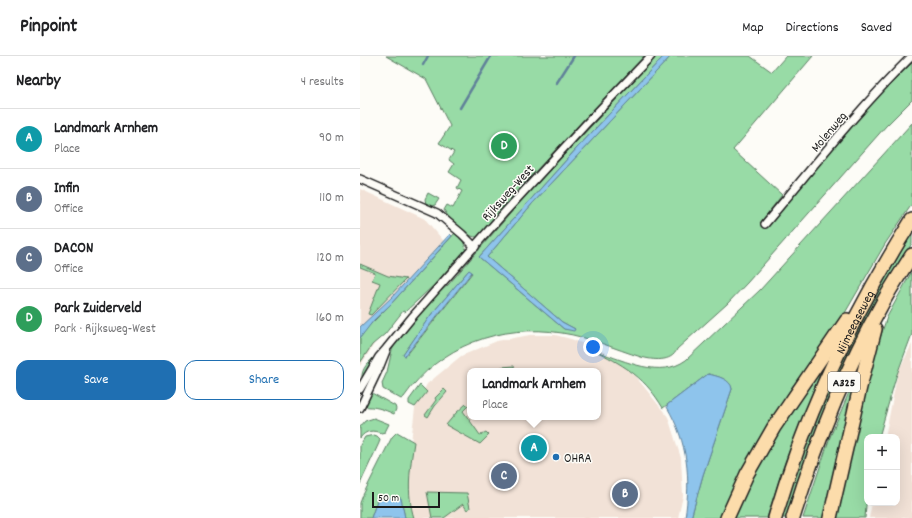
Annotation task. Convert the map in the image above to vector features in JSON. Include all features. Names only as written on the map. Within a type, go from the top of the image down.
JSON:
[{"type":"highway","name":"Nijmeegseweg","points":[[775,518],[792,463],[810,416],[845,337],[866,295],[912,220]]},
{"type":"highway","name":"Nijmeegseweg","points":[[793,518],[805,480],[837,396],[882,304],[912,255]]},
{"type":"highway","name":"A325","points":[[728,518],[747,474],[774,427],[839,330],[866,295]]},
{"type":"highway","name":"A325","points":[[830,518],[860,387],[882,304]]},
{"type":"street","name":"Rijksweg-West","points":[[360,389],[379,357],[413,316],[581,129],[651,56]]},
{"type":"street","name":"Molenweg","points":[[765,224],[850,122],[890,77],[912,56]]},
{"type":"street","points":[[360,179],[440,216],[462,234],[474,247]]},
{"type":"street","name":"Rijksweg-West","points":[[360,408],[380,366],[386,349]]},
{"type":"shaded area","points":[[360,189],[425,219],[454,253],[408,291],[360,366]]},
{"type":"shaded area","points":[[530,335],[555,335],[571,339],[600,350],[624,365],[641,383],[668,417],[681,458],[683,496],[678,518],[411,518],[406,494],[415,408],[427,384],[461,356],[497,341]]},
{"type":"shaded area","points":[[912,344],[912,518],[869,518],[871,506],[900,506],[900,434],[886,434],[898,372]]},
{"type":"green space","points":[[386,56],[644,56],[515,193],[477,237],[462,231],[444,210],[447,205],[453,208],[462,191],[457,188],[461,180],[449,172],[454,164],[449,160],[454,152],[439,143],[450,126],[426,79]]},
{"type":"green space","points":[[657,56],[664,56],[578,147],[479,257],[564,329],[575,329],[562,322],[487,257],[532,204],[671,56],[750,56],[772,72],[786,56],[813,56],[733,150],[782,195],[760,223],[768,227],[819,163],[855,122],[912,63],[912,100],[886,126],[747,283],[727,304],[677,349],[671,357],[661,359],[646,358],[592,340],[562,333],[539,331],[516,332],[494,335],[473,342],[453,352],[435,364],[418,379],[401,399],[383,389],[382,383],[387,372],[392,350],[396,342],[436,295],[448,285],[529,192]],"holes":[[[469,270],[472,273],[406,356],[403,355],[430,316]]]},
{"type":"green space","points":[[912,123],[912,204],[885,244],[838,325],[792,387],[765,430],[753,450],[720,518],[691,518],[703,475],[732,389],[731,386],[723,378],[708,374],[663,408],[643,381],[618,363],[598,352],[631,363],[654,368],[665,368],[686,360],[760,290]]},
{"type":"green space","points":[[428,193],[439,199],[435,205],[431,206],[426,204],[425,199]]},
{"type":"green space","points":[[455,233],[463,241],[466,249],[434,285],[405,312],[403,311],[385,334],[372,345],[360,363],[360,338],[365,330],[390,305]]},
{"type":"green space","points":[[912,233],[912,243],[869,318],[817,429],[797,482],[787,518],[782,518],[807,444],[836,371],[871,300]]},
{"type":"green space","points":[[360,264],[388,276],[406,279],[371,315],[368,314],[380,283],[372,280],[375,273],[360,267]]},
{"type":"green space","points":[[912,271],[912,334],[896,377],[880,434],[864,434],[865,518],[837,518],[839,501],[873,359],[887,317]]},
{"type":"green space","points":[[829,352],[785,462],[767,518],[731,518],[757,465]]},
{"type":"green space","points":[[865,355],[828,518],[803,518],[830,437]]},
{"type":"green space","points":[[376,356],[363,379],[362,375],[364,368]]},
{"type":"green space","points":[[514,366],[514,368],[500,368]]},
{"type":"green space","points":[[420,385],[427,392],[415,407],[409,404],[409,400]]},
{"type":"green space","points":[[444,389],[447,392],[428,417],[425,415],[436,400],[435,398]]},
{"type":"green space","points":[[370,392],[395,406],[396,409],[394,414],[379,408],[363,407]]},
{"type":"green space","points":[[466,404],[467,407],[463,411],[467,417],[467,420],[469,420],[480,435],[486,432],[489,435],[480,444],[446,425]]},
{"type":"green space","points":[[374,418],[389,424],[385,432],[381,433],[370,431],[365,433],[360,438],[360,427],[365,421]]},
{"type":"green space","points":[[397,432],[414,442],[409,490],[414,518],[405,518],[401,500],[399,498],[378,498],[371,518],[360,518],[360,503],[363,495],[392,437]]},
{"type":"green space","points":[[374,435],[380,439],[379,443],[360,484],[360,445],[365,437]]},
{"type":"green space","points":[[427,492],[467,493],[470,508],[467,510],[463,504],[444,518],[432,518]]},
{"type":"water","points":[[664,56],[671,56],[532,204],[487,257],[562,322],[575,329],[574,331],[564,329],[479,257],[578,147]]},
{"type":"water","points":[[450,234],[452,236],[390,305],[374,320],[360,338],[360,327],[392,297]]},
{"type":"water","points":[[469,270],[472,272],[405,356],[403,355],[430,316]]},
{"type":"water","points":[[708,374],[726,380],[732,389],[703,475],[691,518],[685,518],[688,489],[684,447],[667,405]]},
{"type":"water","points":[[378,498],[401,498],[405,518],[371,518]]},
{"type":"waterway","points":[[423,65],[428,56]]},
{"type":"waterway","points":[[460,108],[491,56]]},
{"type":"waterway","points":[[556,84],[574,56]]},
{"type":"place","name":"Park Zuiderveld","points":[[504,146]]},
{"type":"place","name":"Landmark Arnhem","points":[[534,448]]},
{"type":"place","name":"OHRA","points":[[556,457]]},
{"type":"place","name":"DACON","points":[[504,476]]},
{"type":"place","name":"Infin","points":[[625,494]]}]
